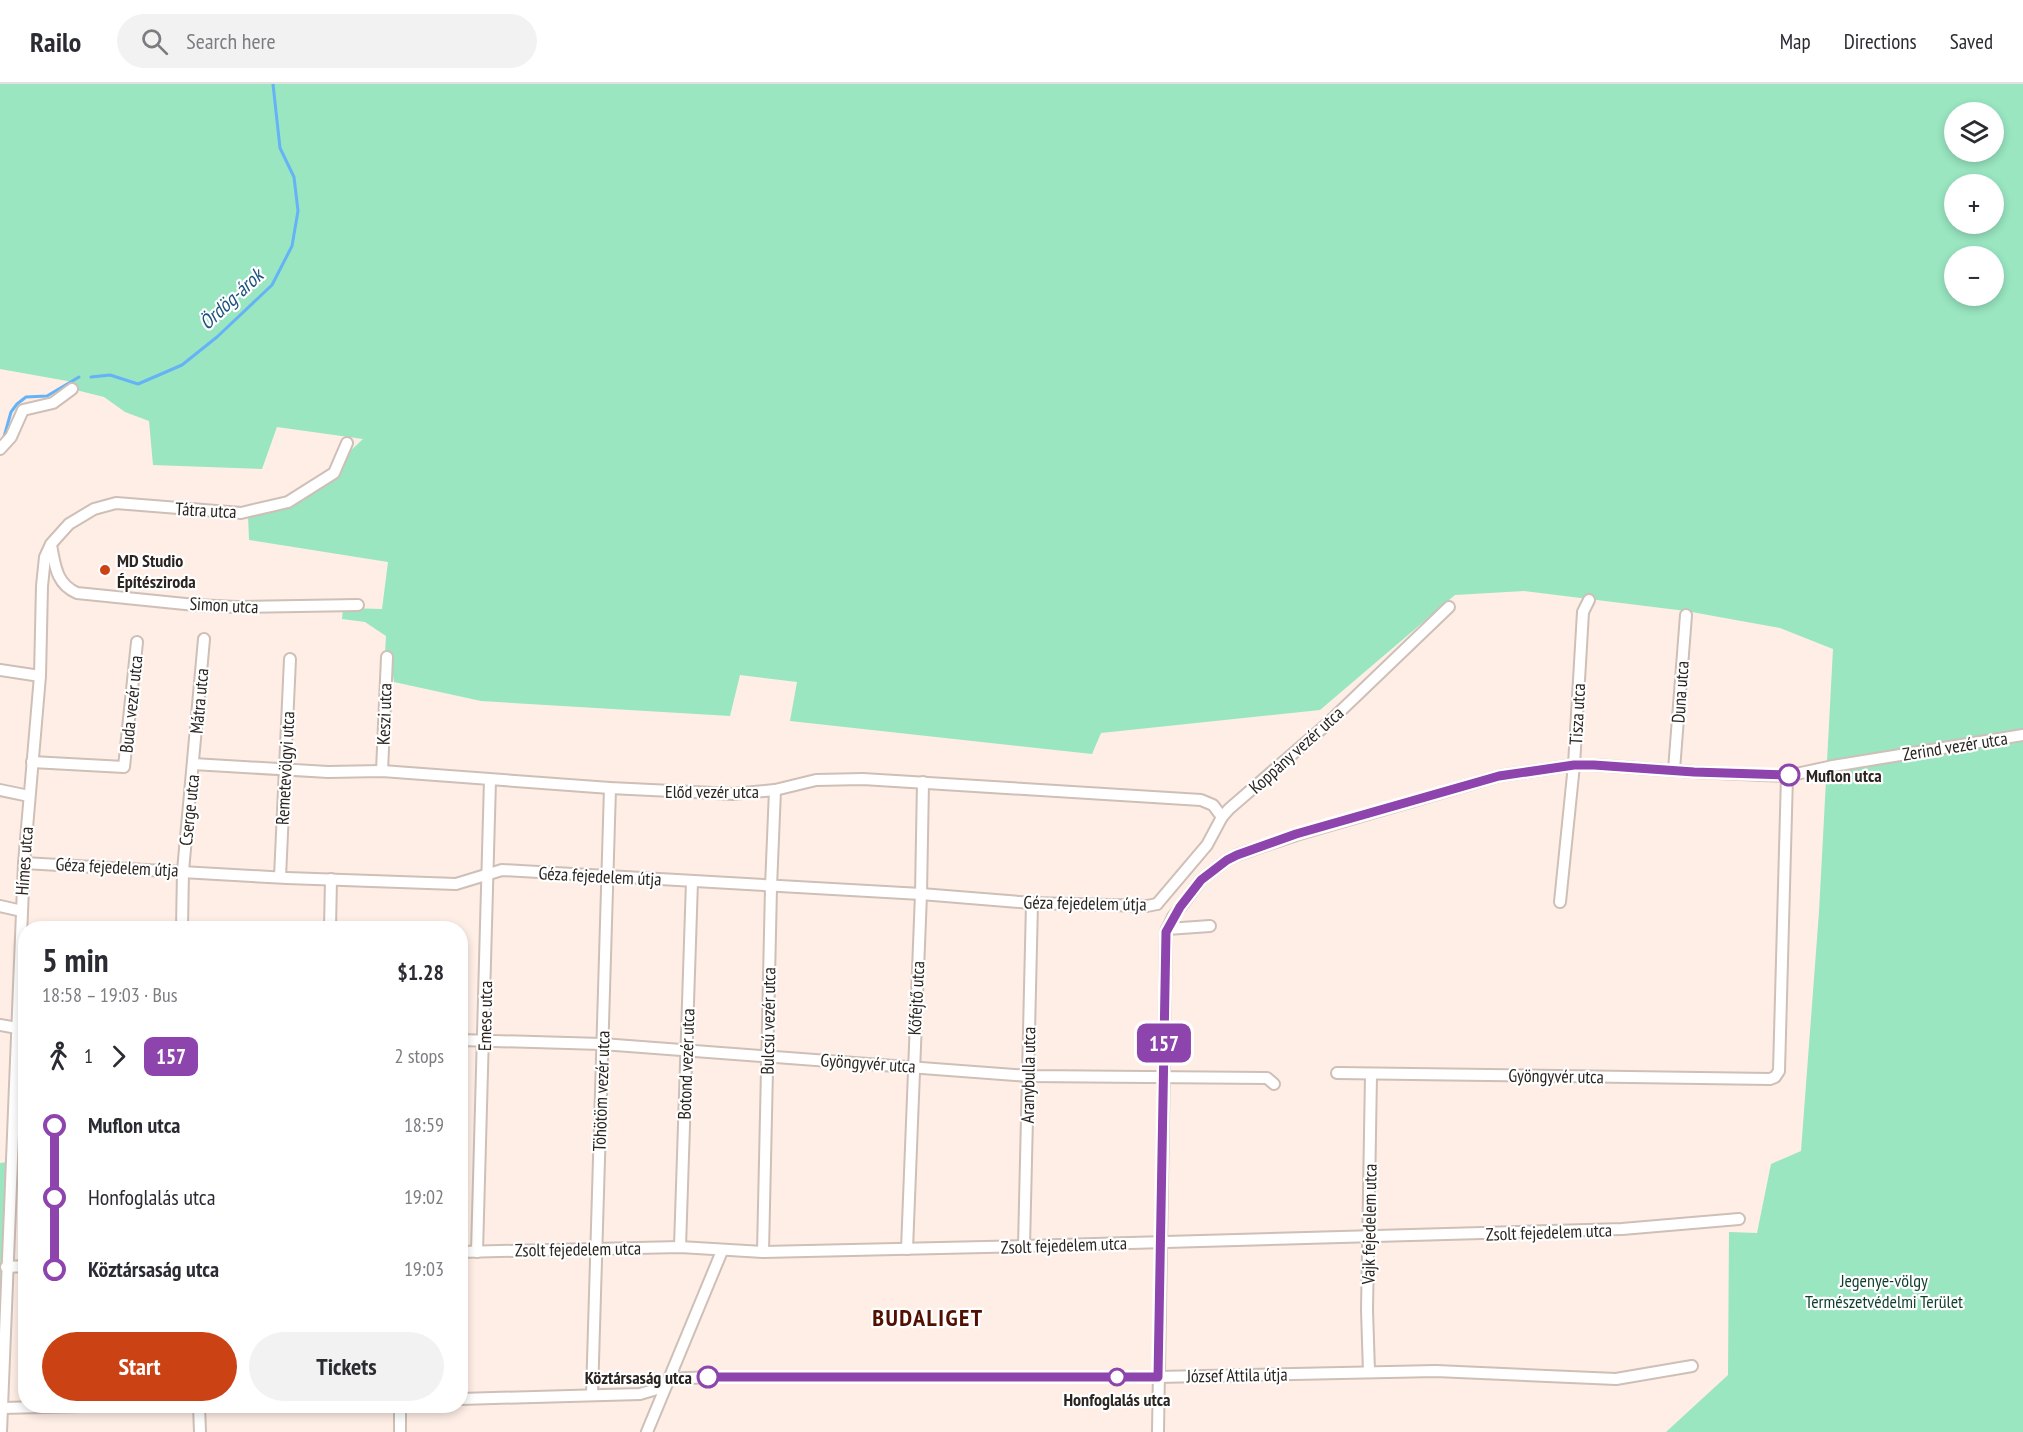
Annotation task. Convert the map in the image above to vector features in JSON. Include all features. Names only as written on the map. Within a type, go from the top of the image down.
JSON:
[{"type":"street","points":[[0,449],[11,437],[21,413],[26,408],[53,403],[72,389]]},
{"type":"street","name":"Tátra utca","points":[[51,544],[61,532],[81,517],[94,509],[116,503],[241,513],[288,502],[334,473],[346,443]]},
{"type":"street","name":"Simon utca","points":[[51,544],[57,573],[69,590],[78,593],[226,607],[358,605]]},
{"type":"street","name":"Hímes utca","points":[[21,921],[40,676],[42,586],[45,556],[51,544]]},
{"type":"street","name":"Tisza utca","points":[[1560,902],[1574,765],[1583,612],[1589,600]]},
{"type":"street","name":"Koppány vezér utca","points":[[1157,904],[1207,845],[1222,817],[1296,749],[1326,725],[1449,607]]},
{"type":"street","name":"Duna utca","points":[[1674,770],[1686,615]]},
{"type":"street","name":"Mátra utca","points":[[193,764],[204,639]]},
{"type":"street","name":"Buda vezér utca","points":[[32,762],[124,767],[137,642]]},
{"type":"street","name":"Keszi utca","points":[[382,771],[387,657]]},
{"type":"street","name":"Remetevölgyi utca","points":[[280,877],[290,658]]},
{"type":"street","points":[[0,670],[40,676]]},
{"type":"street","name":"Zerind vezér utca","points":[[1173,917],[1201,880],[1237,855],[1296,834],[1499,776],[1574,765],[1787,776],[1833,766],[2023,735]]},
{"type":"street","name":"Előd vezér utca","points":[[193,764],[328,772],[382,771],[610,788],[733,794],[775,790],[816,780],[863,779],[923,782],[1201,800],[1213,805],[1222,817]]},
{"type":"street","name":"Cserge utca","points":[[182,921],[183,871],[193,764]]},
{"type":"street","name":"Gyöngyvér utca","points":[[1337,1073],[1770,1079],[1775,1077],[1779,1071],[1782,1003],[1787,776]]},
{"type":"street","name":"Emese utca","points":[[477,1252],[490,780]]},
{"type":"street","name":"Kőfejtő utca","points":[[907,1249],[921,894],[923,782]]},
{"type":"street","name":"Töhötöm vezér utca","points":[[591,1395],[610,788]]},
{"type":"street","points":[[0,790],[29,796]]},
{"type":"street","name":"Bulcsú vezér utca","points":[[763,1252],[775,790]]},
{"type":"street","name":"Géza fejedelem útja","points":[[24,863],[456,884],[502,870],[921,894],[1032,903],[1147,906],[1157,904],[1173,917]]},
{"type":"street","points":[[330,921],[331,879]]},
{"type":"street","name":"Botond vezér utca","points":[[680,1247],[692,881]]},
{"type":"street","name":"Aranybulla utca","points":[[1024,1246],[1032,903]]},
{"type":"street","points":[[0,906],[21,911]]},
{"type":"street","points":[[1158,1432],[1167,929],[1173,917]]},
{"type":"street","points":[[1167,929],[1210,926]]},
{"type":"street","points":[[0,1025],[18,1028]]},
{"type":"street","name":"Gyöngyvér utca","points":[[468,1040],[602,1044],[1028,1076],[1267,1078],[1274,1084]]},
{"type":"street","name":"Vajk fejedelem utca","points":[[1369,1372],[1367,1310],[1371,1075]]},
{"type":"street","name":"Hímes utca","points":[[1,1432],[6,1267],[18,1076]]},
{"type":"street","name":"Zsolt fejedelem utca","points":[[468,1252],[680,1247],[763,1252],[1024,1246],[1622,1229],[1738,1219]]},
{"type":"street","points":[[647,1432],[722,1251]]},
{"type":"street","points":[[6,1267],[18,1266]]},
{"type":"street","name":"József Attila útja","points":[[468,1399],[640,1394],[657,1389],[669,1379],[732,1377],[1158,1377],[1481,1372],[1616,1379],[1692,1366]]},
{"type":"street","points":[[2,1408],[18,1408]]},
{"type":"street","points":[[199,1413],[200,1432]]},
{"type":"street","points":[[399,1413],[400,1432]]},
{"type":"green space","name":"Jegenye-völgy Természetvédelmi Terület","points":[[0,84],[2023,84],[2023,1432],[1666,1432],[1728,1375],[1729,1232],[1757,1233],[1771,1164],[1801,1151],[1819,912],[1833,649],[1780,628],[1686,611],[1524,591],[1455,595],[1320,710],[1101,733],[1092,754],[790,721],[797,682],[740,675],[730,716],[481,701],[394,682],[390,655],[385,653],[386,636],[365,622],[342,619],[343,608],[382,609],[388,562],[249,540],[248,515],[313,486],[363,439],[277,427],[262,469],[153,465],[149,421],[125,412],[104,397],[72,389],[73,382],[0,369]]},
{"type":"green space","points":[[7,1162],[0,1367],[0,1163]]},
{"type":"waterway","name":"Ördög-árok","points":[[91,377],[110,375],[138,384],[182,365],[217,337],[272,285],[292,246],[298,211],[294,177],[280,148],[273,84]]},
{"type":"waterway","name":"Ördög-árok","points":[[4,437],[11,412],[17,404],[26,397],[47,396],[79,377]]},
{"type":"bus line","name":"157","points":[[708,1377],[1158,1377],[1166,932],[1170,921],[1201,880],[1212,870],[1237,855],[1296,834],[1499,776],[1574,765],[1789,775]]},
{"type":"place","name":"MD Studio Építésziroda","points":[[105,570]]},
{"type":"place","name":"Muflon utca","points":[[1789,775]]},
{"type":"place","name":"Köztársaság utca","points":[[708,1377]]},
{"type":"place","name":"Honfoglalás utca","points":[[1117,1377]]},
{"type":"district","name":"BUDALIGET","points":[[928,1317]]}]
